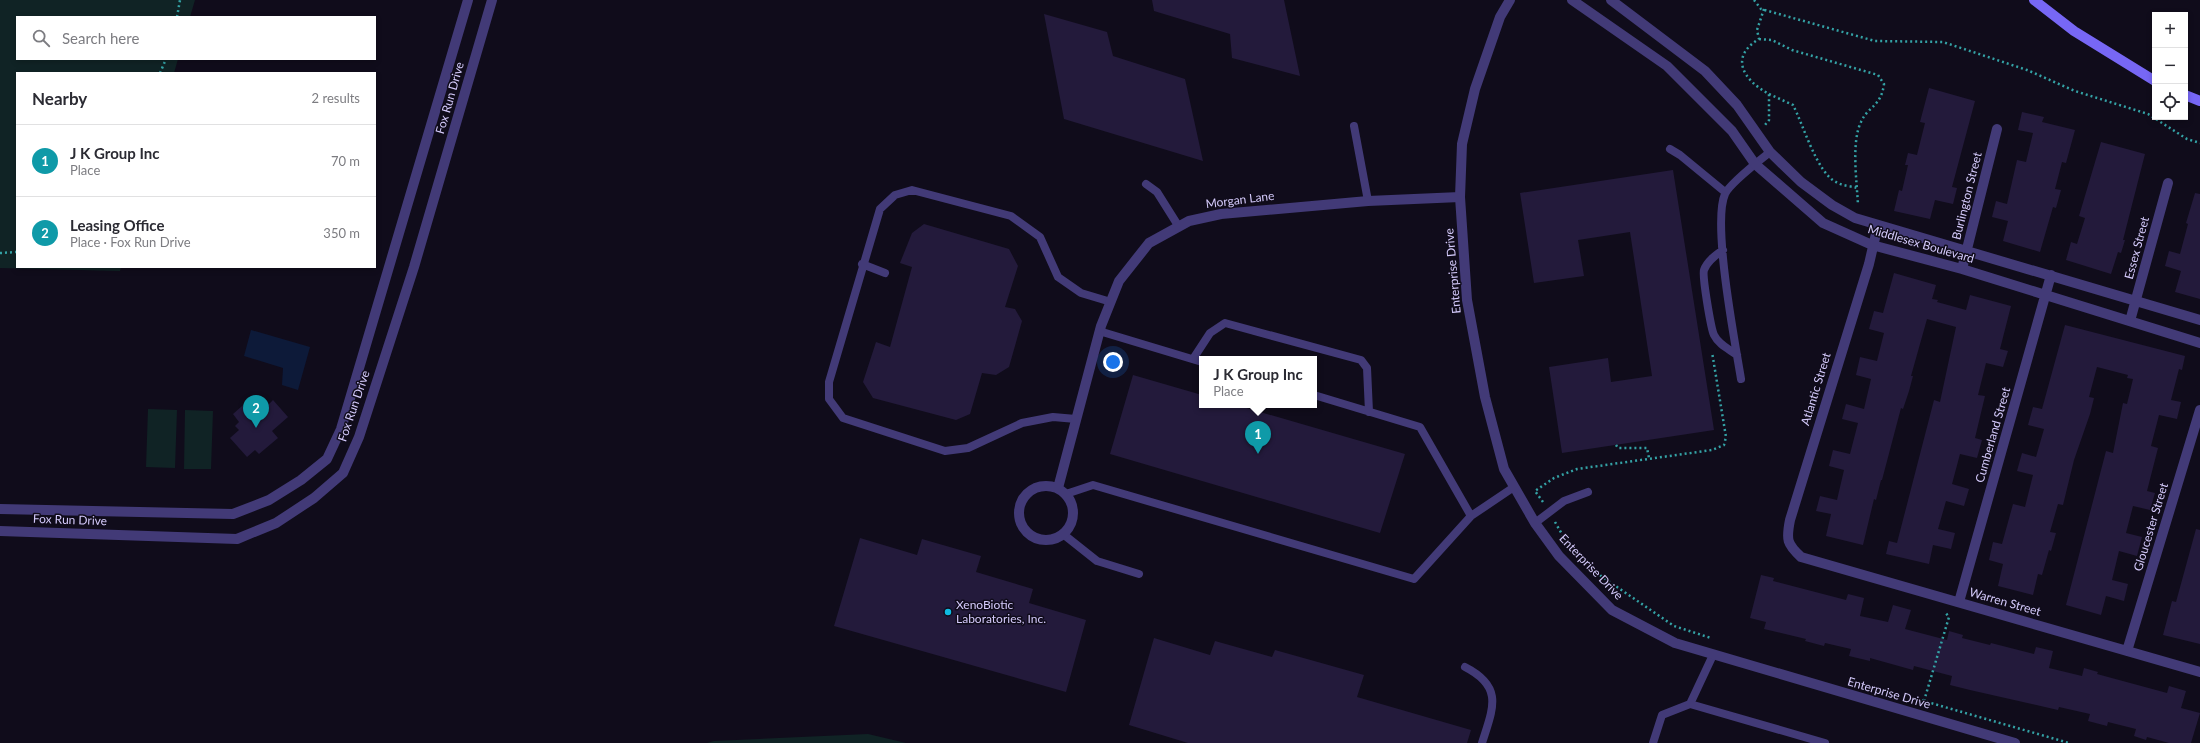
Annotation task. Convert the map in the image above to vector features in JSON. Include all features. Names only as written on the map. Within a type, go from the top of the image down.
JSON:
[{"type":"street","name":"Fox Run Drive","points":[[0,509],[233,514],[269,500],[301,480],[327,459],[341,429],[468,0]]},
{"type":"street","name":"Fox Run Drive","points":[[0,531],[237,539],[276,523],[314,498],[343,473],[358,437],[414,267],[492,0]]},
{"type":"street","name":"Enterprise Drive","points":[[1510,0],[1500,16],[1475,88],[1462,144],[1460,197],[1468,300],[1483,382],[1504,470],[1535,523],[1559,556],[1612,610],[1675,644],[2015,743]]},
{"type":"street","name":"Middlesex Boulevard","points":[[1572,0],[1667,66],[1732,131],[1755,164],[1823,223],[1872,245],[1962,269],[2200,343]]},
{"type":"street","name":"Middlesex Boulevard","points":[[1611,0],[1705,71],[1737,105],[1770,152],[1801,182],[1832,205],[1855,218],[2200,320]]},
{"type":"street","points":[[2034,0],[2074,31],[2152,78]]},
{"type":"street","points":[[2188,96],[2200,101]]},
{"type":"street","name":"Burlington Street","points":[[1962,269],[1997,129]]},
{"type":"street","name":"Essex Street","points":[[2130,321],[2168,183]]},
{"type":"street","name":"Morgan Lane","points":[[1062,491],[1076,419],[1099,331],[1119,281],[1150,243],[1189,221],[1221,214],[1368,201],[1460,197]]},
{"type":"street","name":"Atlantic Street","points":[[1801,557],[1789,546],[1787,532],[1869,264],[1872,245],[1878,225]]},
{"type":"street","name":"Cumberland Street","points":[[1959,602],[2051,275]]},
{"type":"street","name":"Gloucester Street","points":[[2127,651],[2200,410]]},
{"type":"street","points":[[1048,486],[1062,491],[1072,506],[1073,516],[1070,525],[1063,534],[1054,538],[1039,539],[1030,535],[1024,528],[1019,515],[1021,501],[1032,490],[1048,486]]},
{"type":"street","name":"Warren Street","points":[[1801,557],[2200,672]]},
{"type":"lane","points":[[1354,126],[1368,201]]},
{"type":"lane","points":[[1670,149],[1680,155],[1726,192]]},
{"type":"lane","points":[[1741,379],[1723,250],[1721,209],[1726,192],[1755,164],[1770,152]]},
{"type":"lane","points":[[1146,184],[1157,192],[1180,227]]},
{"type":"lane","points":[[1076,419],[1053,417],[1022,422],[968,448],[945,452],[843,418],[829,399],[829,382],[862,264],[880,209],[895,195],[912,190],[1011,216],[1040,237],[1058,277],[1080,293],[1111,302]]},
{"type":"lane","points":[[1723,250],[1712,258],[1704,271],[1705,285],[1713,334],[1720,344],[1738,355]]},
{"type":"lane","points":[[862,264],[885,273]]},
{"type":"lane","points":[[1192,359],[1210,333],[1225,323],[1361,360],[1367,368],[1369,412]]},
{"type":"lane","points":[[1099,331],[1199,361]]},
{"type":"lane","points":[[1317,396],[1420,427],[1471,516]]},
{"type":"lane","points":[[1062,491],[1092,485],[1414,579],[1471,516],[1514,487]]},
{"type":"lane","points":[[1535,523],[1564,501],[1588,492]]},
{"type":"lane","points":[[1063,534],[1097,561],[1139,574]]},
{"type":"lane","points":[[1690,704],[1713,655]]},
{"type":"lane","points":[[1465,667],[1479,674],[1487,683],[1492,694],[1493,706],[1482,743]]},
{"type":"lane","points":[[1654,743],[1662,715],[1690,704],[1825,743]]},
{"type":"path","points":[[177,16],[180,0]]},
{"type":"path","points":[[1754,0],[1764,9],[1875,41],[1943,42],[2027,70],[2075,91],[2148,114],[2187,139],[2200,143]]},
{"type":"path","points":[[1759,39],[1757,30],[1764,9]]},
{"type":"path","points":[[1857,188],[1836,182],[1826,173],[1814,153],[1793,104],[1758,88],[1748,79],[1743,68],[1744,56],[1748,46],[1759,39],[1772,40],[1792,50],[1878,75],[1884,84],[1882,95],[1861,122],[1856,140],[1858,210]]},
{"type":"path","points":[[160,72],[166,60]]},
{"type":"path","points":[[1758,135],[1769,120],[1769,94]]},
{"type":"path","points":[[0,253],[16,252]]},
{"type":"path","points":[[1711,346],[1726,437],[1724,445],[1712,450],[1577,468],[1554,478],[1536,491],[1563,536],[1601,576],[1674,626],[1717,640]]},
{"type":"path","points":[[1616,445],[1618,448],[1647,448],[1649,458]]},
{"type":"path","points":[[1924,701],[1949,618],[1944,611],[1946,598]]},
{"type":"path","points":[[1909,697],[2069,743]]},
{"type":"green space","points":[[0,0],[195,0],[190,16],[16,16],[16,60],[178,60],[174,72],[16,72],[16,268],[121,268],[120,271],[0,268]]},
{"type":"green space","points":[[148,409],[177,410],[175,468],[146,467]]},
{"type":"green space","points":[[185,410],[213,411],[211,469],[184,469]]},
{"type":"green space","points":[[868,734],[906,743],[707,743],[714,741]]},
{"type":"water","points":[[251,330],[310,347],[298,390],[282,385],[283,368],[244,356]]},
{"type":"building","points":[[1152,0],[1284,0],[1300,76],[1232,58],[1230,34],[1154,11]]},
{"type":"building","points":[[1044,14],[1107,32],[1113,56],[1185,79],[1203,161],[1064,119]]},
{"type":"building","points":[[1929,88],[1975,101],[1952,187],[1957,188],[1953,204],[1935,200],[1930,219],[1894,211],[1899,190],[1902,191],[1908,165],[1905,165],[1908,153],[1917,155],[1925,123],[1920,122]]},
{"type":"building","points":[[2022,112],[2044,117],[2042,122],[2075,130],[2066,163],[2062,162],[2055,189],[2061,190],[2056,208],[2053,207],[2040,252],[2003,241],[2008,221],[1992,217],[1996,201],[2007,204],[2017,160],[2026,162],[2033,133],[2018,130]]},
{"type":"building","points":[[2101,142],[2145,154],[2123,240],[2125,240],[2121,253],[2118,252],[2111,274],[2066,260],[2071,242],[2077,244],[2085,218],[2079,216]]},
{"type":"building","points":[[1673,170],[1714,430],[1562,453],[1549,367],[1608,358],[1611,382],[1652,376],[1630,232],[1578,240],[1584,276],[1534,283],[1520,193]]},
{"type":"building","points":[[2195,193],[2200,194],[2200,299],[2175,292],[2181,271],[2165,266],[2169,251],[2180,254],[2188,224],[2186,223]]},
{"type":"building","points":[[924,224],[1009,249],[1018,266],[1005,307],[1015,309],[1022,321],[1009,367],[996,375],[982,373],[970,414],[956,420],[873,398],[863,382],[876,342],[890,347],[912,267],[900,263],[912,233]]},
{"type":"building","points":[[1894,273],[1936,285],[1932,299],[1938,300],[1937,302],[1966,310],[1970,295],[2011,306],[2000,349],[2008,351],[2003,367],[1986,363],[1978,395],[1985,396],[1975,438],[1982,440],[1977,458],[1960,454],[1952,484],[1969,489],[1964,506],[1946,501],[1938,529],[1955,533],[1951,549],[1933,545],[1929,564],[1886,554],[1889,541],[1897,543],[1934,400],[1940,402],[1956,327],[1927,319],[1911,376],[1913,376],[1909,391],[1903,409],[1901,408],[1882,480],[1876,500],[1874,499],[1863,545],[1826,536],[1831,514],[1816,511],[1820,496],[1837,500],[1844,470],[1829,466],[1833,450],[1850,454],[1858,423],[1842,419],[1846,404],[1864,409],[1871,379],[1856,375],[1860,357],[1877,361],[1884,333],[1869,329],[1874,311],[1883,313]]},
{"type":"building","points":[[2065,325],[2185,356],[2182,370],[2179,369],[2171,400],[2181,402],[2177,419],[2159,415],[2151,446],[2158,448],[2147,491],[2155,493],[2150,510],[2133,506],[2126,533],[2142,537],[2137,556],[2119,551],[2112,580],[2128,584],[2124,601],[2106,596],[2101,615],[2066,605],[2106,451],[2113,453],[2123,403],[2127,404],[2133,379],[2127,378],[2128,375],[2097,367],[2089,397],[2094,398],[2090,414],[2074,460],[2063,505],[2058,504],[2050,532],[2056,533],[2051,551],[2049,550],[2042,575],[2038,574],[2033,595],[1998,586],[2003,564],[1989,560],[1993,542],[2002,544],[2013,504],[2025,507],[2033,475],[2017,471],[2022,453],[2036,457],[2044,429],[2028,425],[2033,407],[2042,409]]},
{"type":"building","points":[[1133,375],[1199,394],[1199,408],[1246,408],[1405,454],[1380,533],[1110,454]]},
{"type":"building","points":[[250,399],[257,406],[262,402],[266,407],[273,400],[288,417],[272,431],[278,438],[259,454],[255,450],[247,457],[230,438],[239,430],[235,426],[239,422],[233,414]]},
{"type":"building","points":[[2196,529],[2200,530],[2200,644],[2163,635],[2172,601],[2176,602]]},
{"type":"building","name":"XenoBiotic Laboratories, Inc.","points":[[860,538],[917,555],[922,539],[981,556],[976,572],[1033,589],[1029,603],[1086,620],[1066,692],[834,626]]},
{"type":"building","points":[[1761,575],[1774,578],[1773,581],[1846,600],[1848,594],[1864,598],[1860,616],[1888,622],[1893,605],[1911,610],[1905,629],[1947,640],[1949,631],[1963,635],[1962,638],[1990,645],[1991,643],[2034,654],[2036,647],[2053,651],[2049,668],[2082,676],[2084,668],[2098,672],[2097,674],[2167,693],[2169,686],[2186,691],[2181,708],[2200,713],[2191,743],[2169,743],[2147,737],[2146,740],[2134,736],[2136,729],[2108,722],[2107,726],[2088,721],[2090,714],[2059,707],[2058,710],[1950,685],[1952,676],[1914,666],[1913,670],[1870,658],[1870,661],[1849,656],[1851,649],[1825,643],[1824,646],[1805,641],[1806,639],[1764,629],[1766,622],[1750,618]]},
{"type":"building","points":[[1154,638],[1210,655],[1215,641],[1272,657],[1275,650],[1364,675],[1357,697],[1471,730],[1467,743],[1188,743],[1129,725]]},
{"type":"place","name":"Leasing Office","points":[[256,428]]},
{"type":"place","name":"J K Group Inc","points":[[1258,454]]},
{"type":"place","name":"XenoBiotic Laboratories, Inc.","points":[[948,612]]}]
